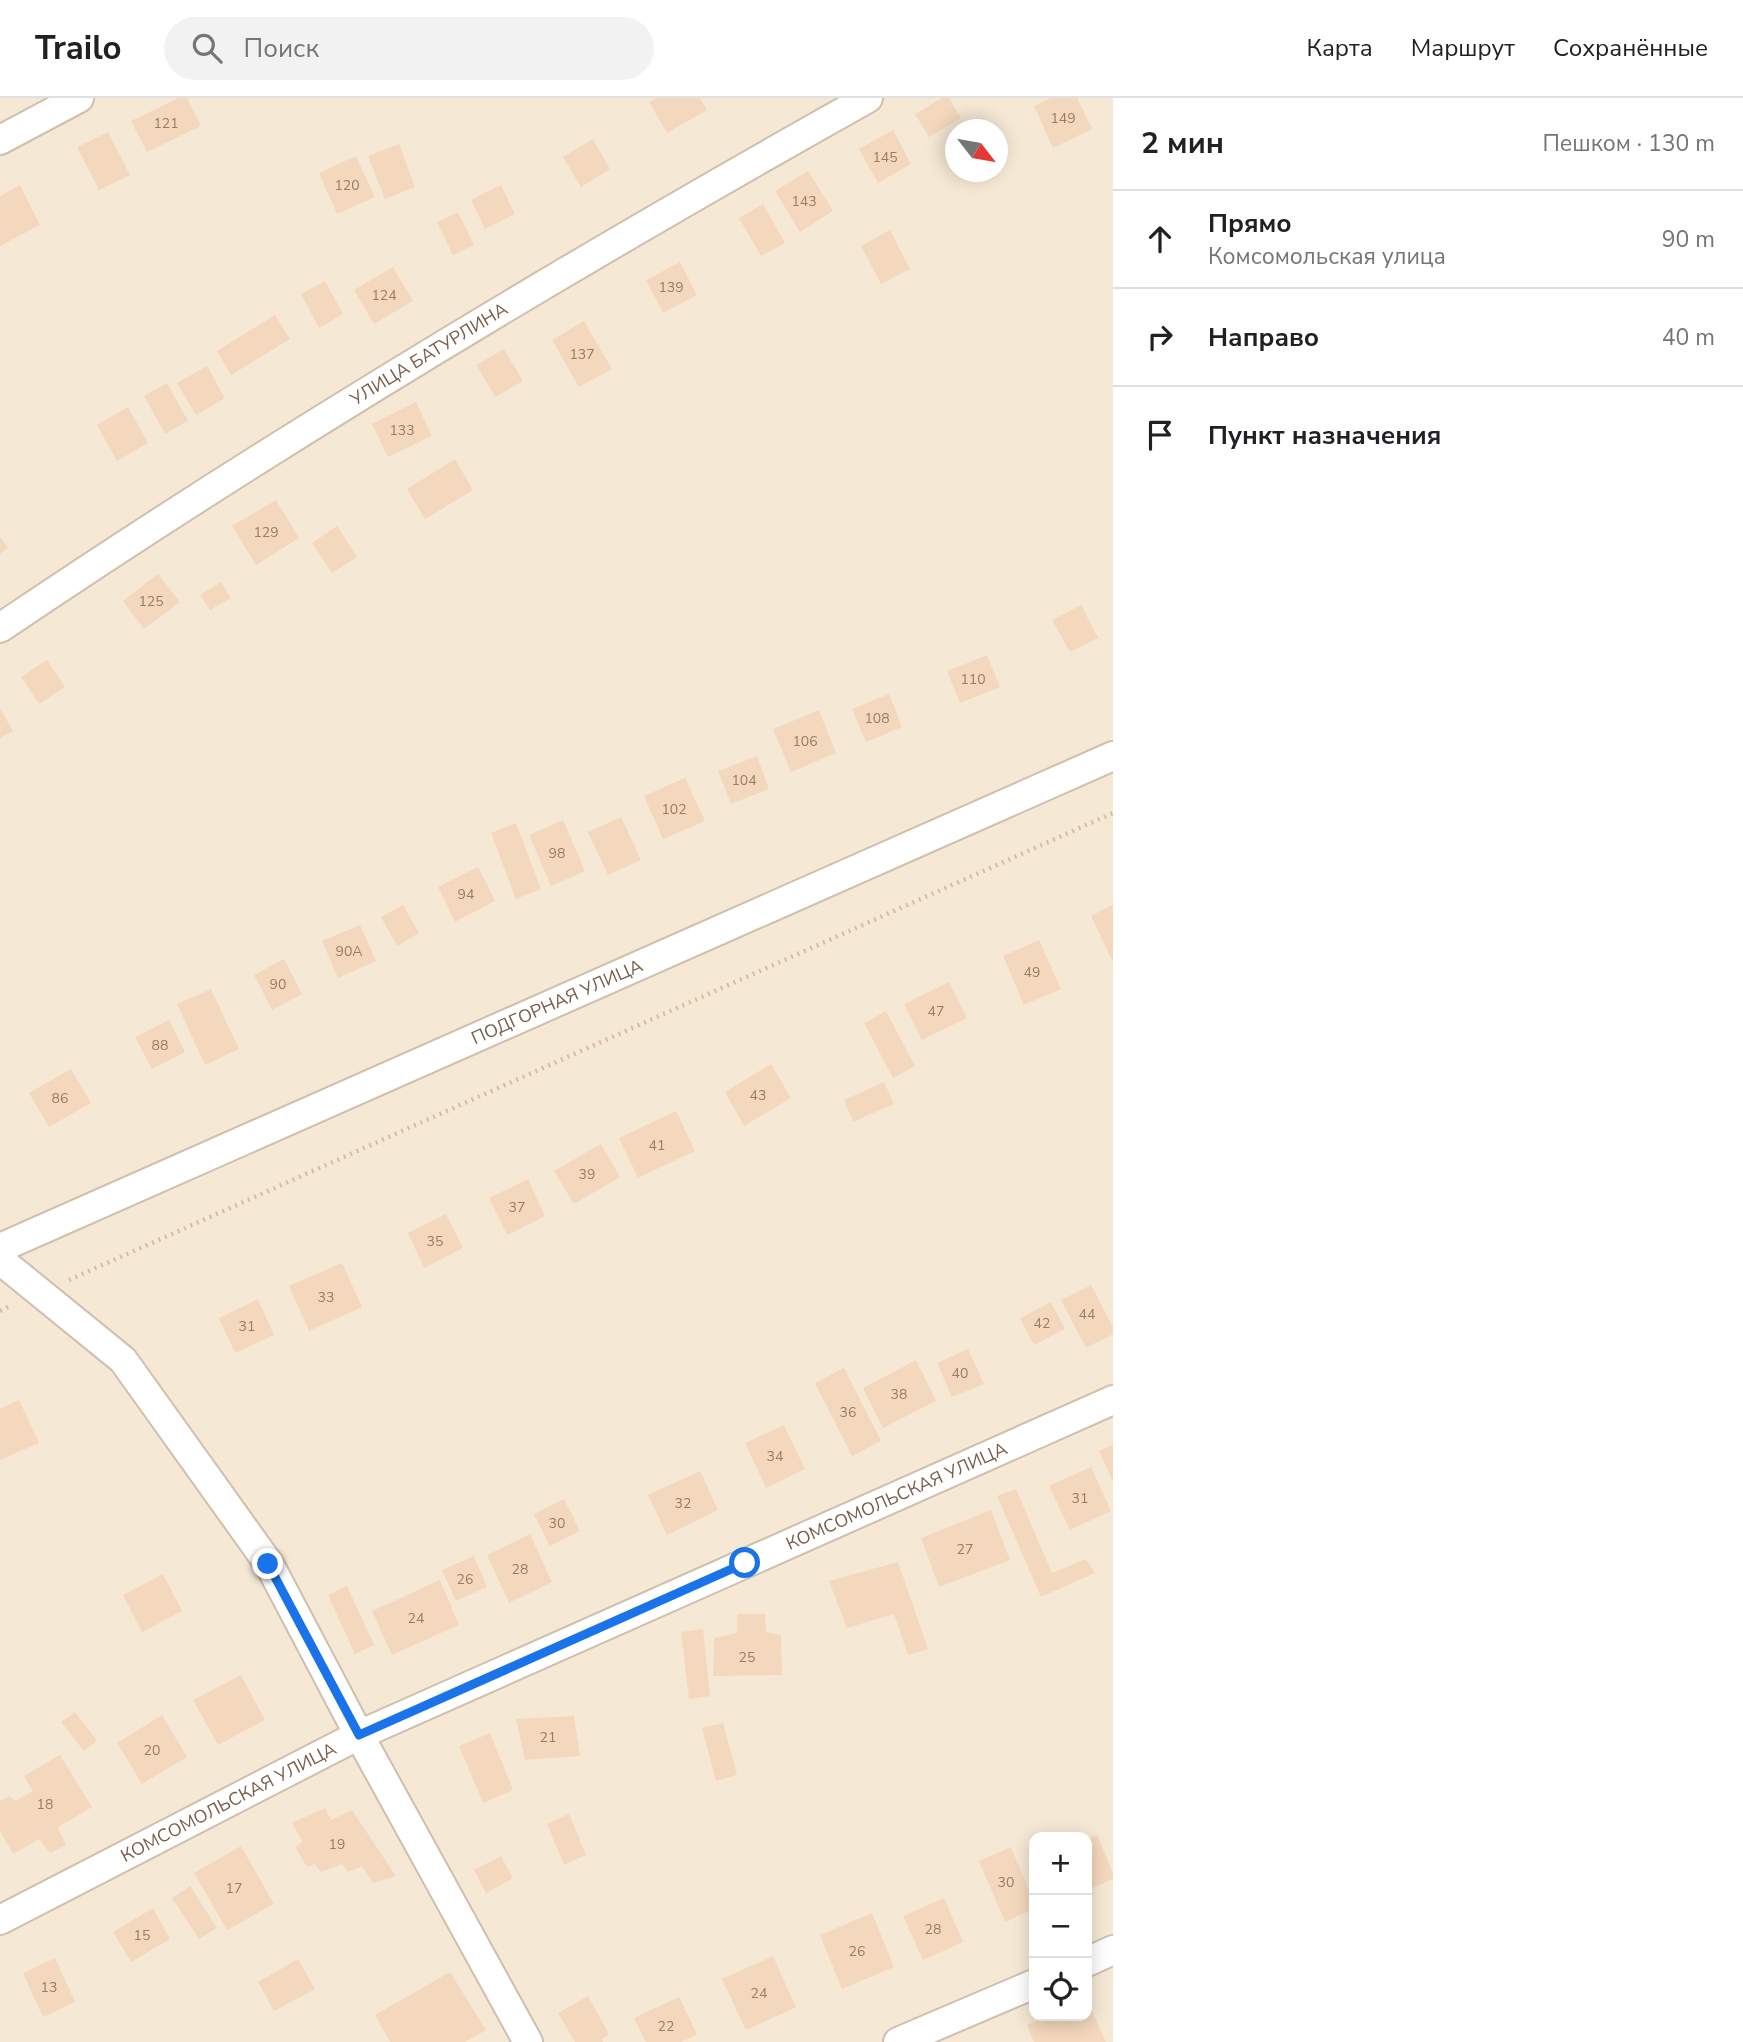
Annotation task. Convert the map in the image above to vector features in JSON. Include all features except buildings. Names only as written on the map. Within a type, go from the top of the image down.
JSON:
[{"type":"street","points":[[0,140],[79,98]]},
{"type":"street","name":"УЛИЦА БАТУРЛИНА","points":[[0,628],[123,545],[440,345],[868,98]]},
{"type":"street","name":"ПОДГОРНАЯ УЛИЦА","points":[[0,1248],[1113,756]]},
{"type":"street","points":[[0,1260],[123,1360],[268,1564],[528,2042]]},
{"type":"street","name":"КОМСОМОЛЬСКАЯ УЛИЦА","points":[[0,1920],[359,1735],[1113,1400]]},
{"type":"street","points":[[1092,1960],[1113,1950]]},
{"type":"street","points":[[898,2042],[1029,1986]]},
{"type":"path","points":[[0,1311],[1113,813]]},
{"type":"shaded area","points":[[0,98],[1113,98],[1113,2042],[0,2042]]},
{"type":"route","points":[[268,1564],[359,1735],[745,1563]]}]
